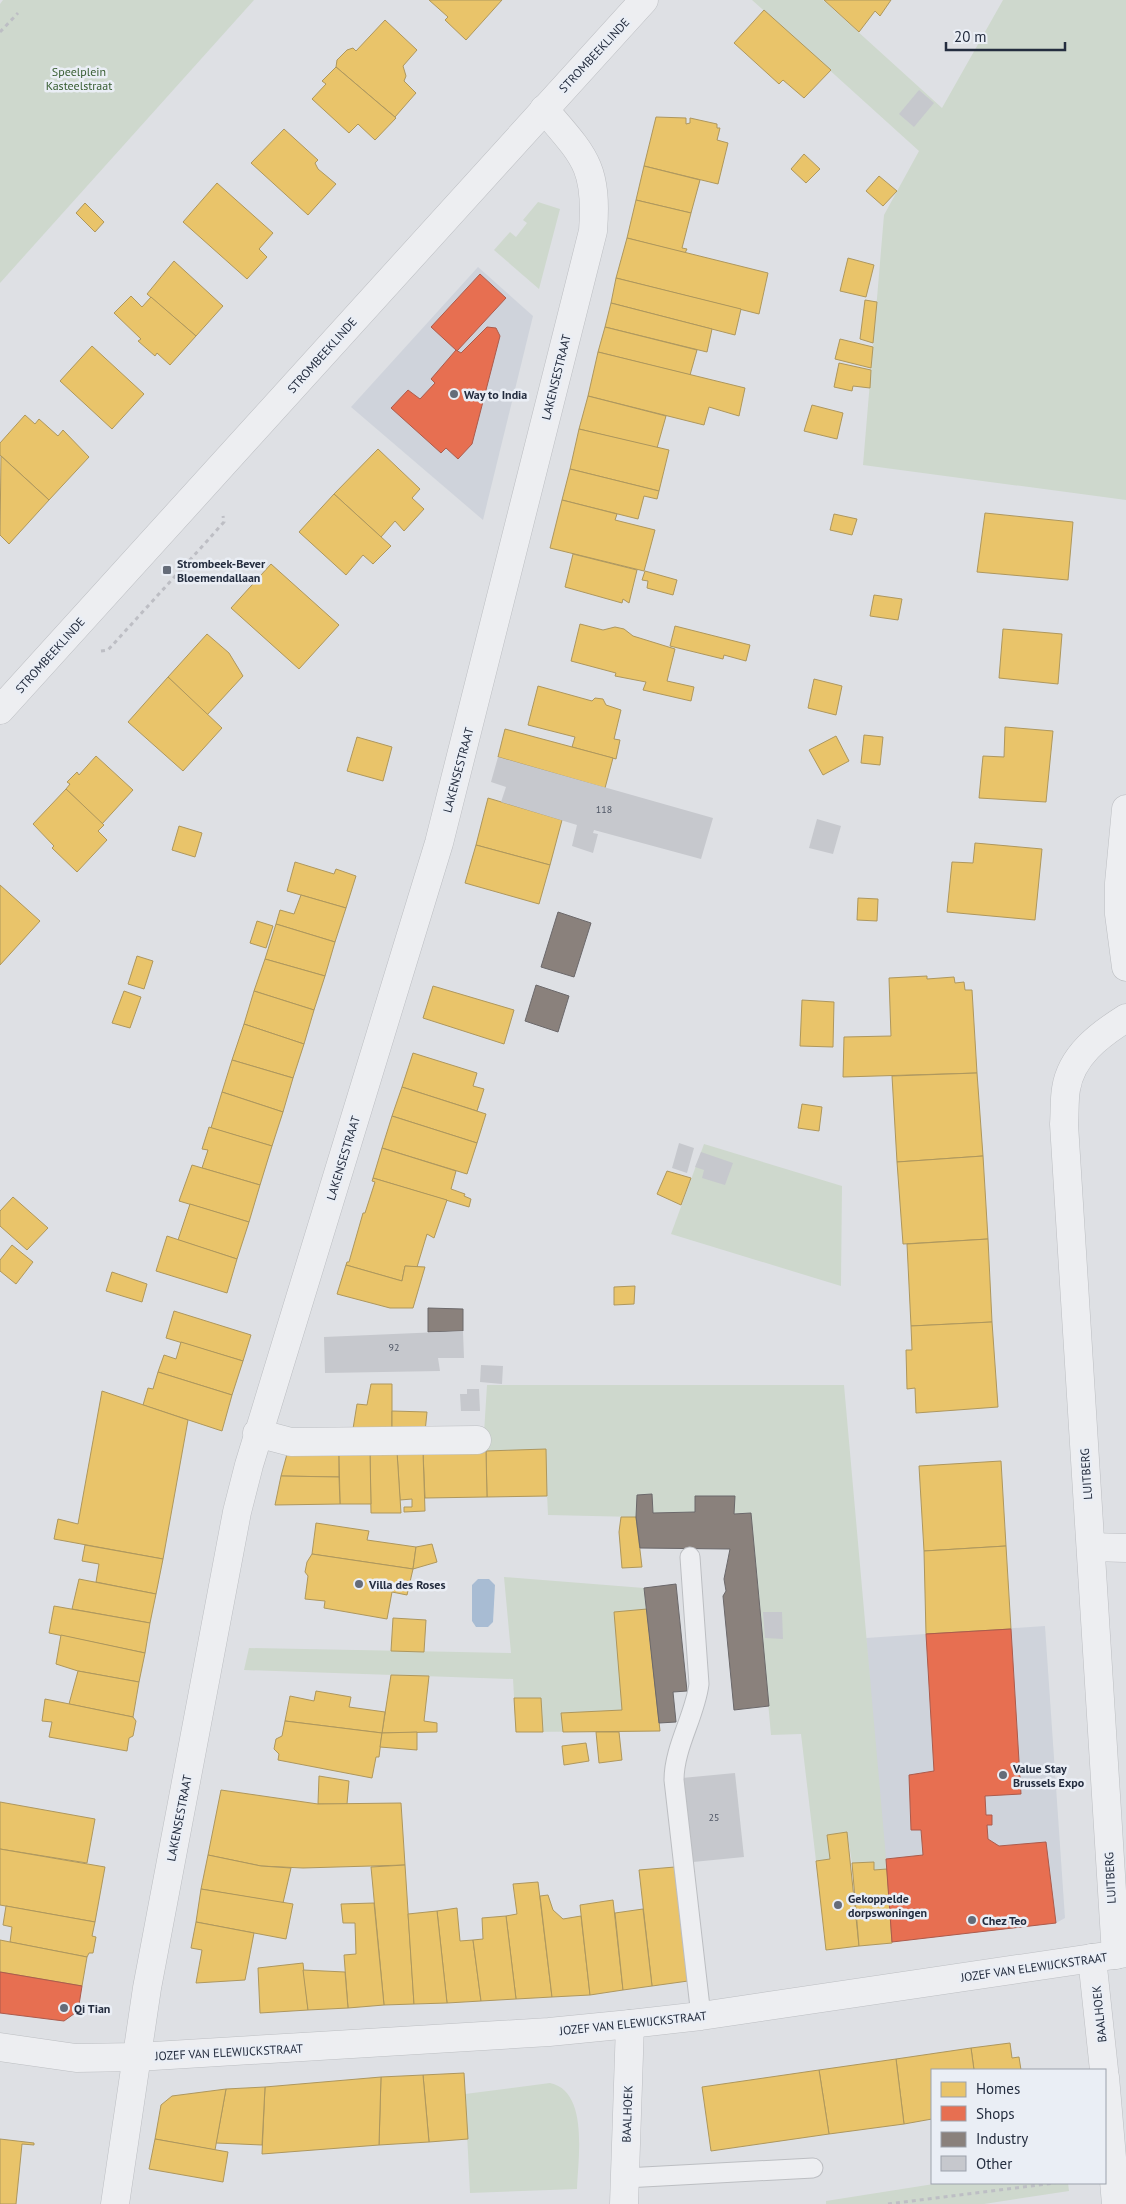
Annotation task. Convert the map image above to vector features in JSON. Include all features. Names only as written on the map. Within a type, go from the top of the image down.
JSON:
[{"type":"street","name":"STROMBEEKLINDE","points":[[0,710],[644,0]]},
{"type":"street","name":"LAKENSESTRAAT","points":[[114,2204],[147,1988],[237,1512],[257,1434],[293,1324],[441,833],[593,231],[595,203],[591,172],[577,149],[544,109]]},
{"type":"street","points":[[1126,809],[1119,883],[1119,914],[1126,968]]},
{"type":"street","name":"LUITBERG","points":[[1111,1956],[1091,1547],[1064,1124],[1066,1088],[1076,1061],[1095,1039],[1126,1018]]},
{"type":"street","points":[[257,1434],[291,1442],[477,1440]]},
{"type":"street","points":[[1091,1547],[1126,1548]]},
{"type":"street","name":"JOZEF VAN ELEWIJCKSTRAAT","points":[[0,2047],[76,2058],[137,2057],[549,2032],[701,2016],[1111,1956]]},
{"type":"street","name":"BAALHOEK","points":[[1104,2069],[1111,1956]]},
{"type":"street","name":"BAALHOEK","points":[[624,2191],[630,2024]]},
{"type":"street","points":[[1106,2088],[1116,2204]]},
{"type":"lane","points":[[690,1557],[700,1684],[676,1766],[674,1780],[701,2016]]},
{"type":"lane","points":[[624,2191],[813,2168]]},
{"type":"path","points":[[0,32],[18,13]]},
{"type":"path","points":[[888,2204],[1047,2184]]},
{"type":"shaded area","points":[[478,267],[533,316],[483,520],[351,407]]},
{"type":"shaded area","points":[[1045,1626],[1065,1918],[1056,1923],[892,1942],[866,1638]]},
{"type":"green space","name":"Speelplein Kasteelstraat","points":[[3,0],[254,0],[0,283],[0,4]]},
{"type":"green space","points":[[752,0],[823,0],[942,108],[1003,0],[1126,0],[1126,500],[863,465],[884,215],[919,151]]},
{"type":"green space","points":[[538,202],[560,209],[539,289],[494,250],[510,232],[516,237],[527,223],[523,220]]},
{"type":"green space","points":[[704,1144],[842,1186],[841,1286],[671,1234]]},
{"type":"green space","points":[[487,1385],[844,1385],[887,1869],[874,1870],[873,1862],[852,1863],[847,1832],[827,1835],[830,1859],[816,1861],[801,1734],[771,1735],[751,1513],[734,1514],[695,1496],[695,1512],[653,1513],[652,1494],[637,1495],[636,1517],[548,1515],[545,1450],[486,1451],[484,1433]]},
{"type":"green space","points":[[504,1577],[644,1588],[660,1731],[516,1732],[513,1679],[244,1670],[249,1648],[511,1653]]},
{"type":"green space","points":[[550,2083],[562,2089],[571,2099],[576,2112],[579,2144],[577,2189],[470,2193],[465,2094]]},
{"type":"green space","points":[[934,2184],[1068,2184],[1069,2191],[984,2204],[826,2204],[826,2201]]},
{"type":"water","points":[[478,1579],[489,1579],[495,1585],[493,1622],[488,1627],[476,1627],[472,1621],[472,1585]]},
{"type":"building: Homes","points":[[429,0],[502,0],[466,40],[445,20],[448,17]]},
{"type":"building: Homes","points":[[824,0],[891,0],[880,16],[875,11],[859,32]]},
{"type":"building: Homes","points":[[764,10],[831,70],[804,98],[783,80],[779,84],[734,43]]},
{"type":"building: Homes","points":[[385,20],[417,50],[403,66],[406,76],[404,81],[416,93],[395,117],[336,67],[337,60],[347,50],[353,48],[356,51]]},
{"type":"building: Homes","points":[[336,67],[396,118],[375,140],[358,124],[349,133],[312,99],[326,84],[322,81]]},
{"type":"building: Homes","points":[[656,117],[686,118],[686,124],[690,123],[690,118],[717,124],[717,128],[720,128],[717,140],[728,143],[718,184],[644,166]]},
{"type":"building: Homes","points":[[284,129],[318,160],[315,163],[318,169],[336,184],[308,215],[251,163]]},
{"type":"building: Homes","points":[[804,154],[820,169],[806,183],[791,169]]},
{"type":"building: Homes","points":[[644,166],[700,180],[691,213],[636,200]]},
{"type":"building: Homes","points":[[879,176],[897,191],[883,206],[866,191]]},
{"type":"building: Homes","points":[[217,183],[273,233],[259,249],[267,257],[247,279],[183,222]]},
{"type":"building: Homes","points":[[636,200],[691,213],[682,248],[687,249],[685,253],[627,238]]},
{"type":"building: Homes","points":[[85,203],[104,222],[95,232],[76,213]]},
{"type":"building: Homes","points":[[627,238],[768,273],[759,314],[616,278]]},
{"type":"building: Homes","points":[[848,258],[874,265],[866,297],[840,291]]},
{"type":"building: Homes","points":[[174,261],[223,306],[196,336],[147,294]]},
{"type":"building: Homes","points":[[616,278],[741,309],[735,335],[611,303]]},
{"type":"building: Homes","points":[[131,296],[142,307],[151,297],[196,336],[170,365],[157,353],[155,356],[138,341],[141,339],[114,313]]},
{"type":"building: Homes","points":[[865,300],[877,302],[873,343],[860,339]]},
{"type":"building: Homes","points":[[611,303],[712,329],[707,352],[605,327]]},
{"type":"building: Homes","points":[[605,327],[697,350],[690,375],[598,352]]},
{"type":"building: Homes","points":[[840,339],[873,347],[871,368],[835,359]]},
{"type":"building: Homes","points":[[92,346],[144,394],[112,429],[60,381]]},
{"type":"building: Homes","points":[[598,352],[745,388],[739,416],[709,407],[704,425],[588,396]]},
{"type":"building: Homes","points":[[839,363],[871,370],[870,388],[853,386],[852,391],[834,387]]},
{"type":"building: Homes","points":[[588,396],[666,416],[657,448],[579,429]]},
{"type":"building: Homes","points":[[812,405],[843,413],[837,439],[804,431]]},
{"type":"building: Homes","points":[[25,415],[35,424],[39,419],[58,436],[63,430],[89,457],[49,500],[0,455],[0,443]]},
{"type":"building: Homes","points":[[579,429],[669,450],[659,491],[570,469]]},
{"type":"building: Homes","points":[[378,449],[420,489],[412,498],[424,509],[404,531],[395,521],[381,537],[334,494]]},
{"type":"building: Homes","points":[[1,456],[49,500],[9,544],[0,535]]},
{"type":"building: Homes","points":[[570,469],[659,491],[657,499],[644,496],[638,519],[562,500]]},
{"type":"building: Homes","points":[[334,494],[391,546],[373,564],[363,555],[346,575],[299,532]]},
{"type":"building: Homes","points":[[562,500],[617,514],[615,520],[655,530],[644,571],[550,548]]},
{"type":"building: Homes","points":[[985,513],[1073,522],[1068,580],[977,572]]},
{"type":"building: Homes","points":[[834,514],[857,519],[852,535],[830,530]]},
{"type":"building: Homes","points":[[573,554],[637,570],[629,603],[623,599],[622,603],[565,587]]},
{"type":"building: Homes","points":[[271,564],[339,625],[299,669],[231,608]]},
{"type":"building: Homes","points":[[645,571],[677,580],[673,595],[647,588],[648,581],[642,580]]},
{"type":"building: Homes","points":[[874,595],[902,599],[898,620],[870,616]]},
{"type":"building: Homes","points":[[580,624],[603,630],[615,627],[624,629],[633,636],[675,649],[667,681],[694,687],[691,701],[643,690],[646,682],[615,676],[616,673],[571,661]]},
{"type":"building: Homes","points":[[675,626],[750,645],[746,661],[724,655],[723,659],[670,646]]},
{"type":"building: Homes","points":[[1003,629],[1062,634],[1058,684],[999,678]]},
{"type":"building: Homes","points":[[207,634],[229,653],[243,676],[207,715],[168,677]]},
{"type":"building: Homes","points":[[168,677],[222,728],[183,771],[128,722]]},
{"type":"building: Homes","points":[[814,679],[842,686],[836,715],[808,708]]},
{"type":"building: Homes","points":[[538,686],[592,701],[595,698],[603,699],[606,705],[621,710],[614,739],[620,740],[616,759],[572,747],[575,737],[528,725]]},
{"type":"building: Homes","points":[[1005,727],[1053,731],[1046,802],[979,798],[983,756],[1004,757]]},
{"type":"building: Homes","points":[[505,729],[613,758],[605,788],[498,757]]},
{"type":"building: Homes","points":[[864,735],[883,737],[880,765],[861,763]]},
{"type":"building: Homes","points":[[836,736],[849,761],[823,775],[809,750]]},
{"type":"building: Homes","points":[[357,737],[392,747],[383,781],[347,771]]},
{"type":"building: Homes","points":[[96,756],[133,790],[102,824],[66,789],[70,784],[67,782],[77,772],[79,775]]},
{"type":"building: Homes","points":[[66,789],[104,825],[98,831],[107,840],[77,872],[52,848],[54,846],[33,824]]},
{"type":"building: Homes","points":[[488,798],[562,820],[550,865],[476,845]]},
{"type":"building: Homes","points":[[179,826],[202,833],[195,857],[172,850]]},
{"type":"building: Homes","points":[[975,843],[1042,849],[1035,920],[947,912],[952,862],[973,863]]},
{"type":"building: Homes","points":[[476,845],[550,865],[539,904],[465,883]]},
{"type":"building: Homes","points":[[295,862],[334,874],[336,869],[356,876],[346,908],[287,891]]},
{"type":"building: Homes","points":[[0,885],[40,921],[0,965]]},
{"type":"building: Homes","points":[[301,895],[346,908],[335,942],[276,924],[280,910],[294,914]]},
{"type":"building: Homes","points":[[858,898],[878,899],[877,921],[857,920]]},
{"type":"building: Homes","points":[[257,921],[273,926],[266,948],[250,943]]},
{"type":"building: Homes","points":[[276,924],[335,942],[325,976],[265,959]]},
{"type":"building: Homes","points":[[137,956],[153,961],[144,989],[128,984]]},
{"type":"building: Homes","points":[[265,959],[325,976],[314,1010],[254,991]]},
{"type":"building: Homes","points":[[927,976],[927,979],[954,977],[955,983],[964,982],[965,990],[972,990],[977,1073],[843,1077],[844,1037],[891,1036],[889,978]]},
{"type":"building: Homes","points":[[433,986],[514,1010],[504,1044],[423,1018]]},
{"type":"building: Homes","points":[[124,991],[141,997],[130,1028],[112,1023]]},
{"type":"building: Homes","points":[[254,991],[314,1010],[304,1044],[244,1024]]},
{"type":"building: Homes","points":[[802,1000],[834,1002],[833,1047],[800,1046]]},
{"type":"building: Homes","points":[[244,1024],[304,1044],[293,1078],[232,1060]]},
{"type":"building: Homes","points":[[413,1053],[477,1073],[473,1086],[484,1089],[477,1111],[402,1087]]},
{"type":"building: Homes","points":[[232,1060],[293,1078],[283,1112],[222,1092]]},
{"type":"building: Homes","points":[[977,1073],[983,1156],[897,1162],[892,1076]]},
{"type":"building: Homes","points":[[402,1087],[486,1114],[477,1143],[392,1116]]},
{"type":"building: Homes","points":[[222,1092],[283,1112],[272,1146],[211,1128]]},
{"type":"building: Homes","points":[[802,1104],[822,1107],[819,1131],[798,1128]]},
{"type":"building: Homes","points":[[392,1116],[477,1143],[467,1174],[382,1148]]},
{"type":"building: Homes","points":[[209,1127],[272,1146],[260,1185],[202,1168],[208,1150],[202,1149]]},
{"type":"building: Homes","points":[[382,1148],[456,1171],[451,1189],[465,1194],[464,1196],[471,1199],[469,1207],[373,1178]]},
{"type":"building: Homes","points":[[983,1156],[988,1239],[903,1244],[897,1162]]},
{"type":"building: Homes","points":[[192,1165],[260,1185],[249,1222],[179,1201]]},
{"type":"building: Homes","points":[[667,1171],[691,1178],[681,1205],[657,1194]]},
{"type":"building: Homes","points":[[373,1178],[447,1200],[434,1238],[427,1234],[417,1267],[405,1266],[402,1281],[346,1265],[349,1262],[363,1213],[365,1213],[375,1182],[372,1181]]},
{"type":"building: Homes","points":[[13,1197],[48,1228],[27,1250],[0,1226],[0,1211]]},
{"type":"building: Homes","points":[[190,1204],[249,1222],[237,1259],[178,1240]]},
{"type":"building: Homes","points":[[167,1236],[237,1259],[227,1293],[156,1271]]},
{"type":"building: Homes","points":[[988,1239],[992,1322],[911,1326],[907,1244]]},
{"type":"building: Homes","points":[[12,1245],[33,1262],[16,1284],[0,1271],[0,1260]]},
{"type":"building: Homes","points":[[346,1265],[402,1281],[405,1266],[425,1267],[413,1308],[390,1308],[337,1294]]},
{"type":"building: Homes","points":[[112,1272],[147,1284],[142,1302],[106,1291]]},
{"type":"building: Homes","points":[[635,1286],[634,1304],[614,1305],[614,1287]]},
{"type":"building: Homes","points":[[174,1311],[251,1335],[243,1361],[166,1338]]},
{"type":"building: Homes","points":[[992,1322],[998,1407],[916,1413],[915,1388],[907,1389],[906,1350],[912,1350],[911,1326]]},
{"type":"building: Homes","points":[[181,1342],[243,1361],[232,1395],[158,1372],[164,1355],[176,1359]]},
{"type":"building: Homes","points":[[158,1372],[232,1395],[222,1431],[143,1405],[148,1388],[153,1389]]},
{"type":"building: Homes","points":[[371,1384],[392,1384],[392,1435],[352,1435],[357,1404],[367,1405]]},
{"type":"building: Homes","points":[[102,1391],[188,1420],[163,1559],[54,1539],[58,1519],[78,1524]]},
{"type":"building: Homes","points":[[392,1411],[427,1412],[425,1432],[392,1433]]},
{"type":"building: Homes","points":[[546,1449],[547,1496],[487,1497],[486,1451]]},
{"type":"building: Homes","points":[[486,1451],[487,1497],[425,1498],[423,1452]]},
{"type":"building: Homes","points":[[397,1452],[423,1452],[425,1511],[404,1512],[404,1507],[412,1507],[412,1499],[400,1500]]},
{"type":"building: Homes","points":[[397,1452],[401,1513],[371,1513],[370,1453]]},
{"type":"building: Homes","points":[[339,1453],[339,1477],[281,1476],[287,1454]]},
{"type":"building: Homes","points":[[339,1453],[370,1453],[371,1504],[340,1504]]},
{"type":"building: Homes","points":[[1001,1461],[1006,1546],[924,1551],[919,1466]]},
{"type":"building: Homes","points":[[281,1476],[339,1477],[340,1504],[275,1505]]},
{"type":"building: Homes","points":[[621,1517],[636,1517],[642,1567],[622,1568],[619,1532]]},
{"type":"building: Homes","points":[[316,1523],[369,1531],[367,1540],[416,1547],[413,1569],[312,1554]]},
{"type":"building: Homes","points":[[432,1544],[437,1562],[413,1569],[416,1547]]},
{"type":"building: Homes","points":[[85,1545],[163,1559],[156,1594],[96,1582],[99,1564],[82,1561]]},
{"type":"building: Homes","points":[[1006,1546],[1011,1629],[926,1634],[924,1551]]},
{"type":"building: Homes","name":"Villa des Roses","points":[[312,1554],[413,1569],[407,1595],[392,1592],[387,1619],[324,1608],[325,1601],[305,1599],[308,1576],[305,1572],[307,1562]]},
{"type":"building: Homes","points":[[79,1579],[156,1594],[150,1623],[72,1609]]},
{"type":"building: Homes","points":[[54,1606],[150,1623],[145,1653],[49,1633]]},
{"type":"building: Homes","points":[[647,1609],[660,1731],[563,1732],[561,1713],[622,1710],[614,1612]]},
{"type":"building: Homes","points":[[393,1618],[426,1620],[424,1652],[391,1651]]},
{"type":"building: Homes","points":[[61,1635],[145,1653],[139,1682],[78,1671],[56,1664]]},
{"type":"building: Homes","points":[[78,1671],[139,1682],[133,1717],[69,1704]]},
{"type":"building: Homes","points":[[391,1675],[429,1676],[424,1721],[437,1723],[437,1732],[382,1733]]},
{"type":"building: Homes","points":[[316,1691],[351,1697],[349,1707],[385,1712],[382,1733],[285,1721],[290,1696],[314,1701]]},
{"type":"building: Homes","points":[[514,1698],[541,1698],[543,1732],[516,1732]]},
{"type":"building: Homes","points":[[45,1699],[133,1717],[136,1721],[133,1736],[129,1738],[127,1751],[49,1737],[52,1722],[42,1721]]},
{"type":"building: Homes","points":[[285,1721],[382,1733],[379,1757],[376,1757],[372,1778],[278,1760],[279,1754],[274,1749],[276,1739],[282,1736]]},
{"type":"building: Homes","points":[[417,1732],[417,1750],[380,1747],[382,1733]]},
{"type":"building: Homes","points":[[596,1732],[619,1732],[622,1760],[599,1763]]},
{"type":"building: Homes","points":[[586,1743],[589,1761],[564,1765],[562,1746]]},
{"type":"building: Homes","points":[[319,1776],[349,1781],[347,1804],[318,1804]]},
{"type":"building: Homes","points":[[221,1790],[318,1804],[401,1803],[405,1865],[303,1868],[261,1866],[208,1855]]},
{"type":"building: Homes","points":[[0,1802],[95,1819],[87,1863],[0,1849]]},
{"type":"building: Homes","name":"Gekoppelde dorpswoningen","points":[[847,1832],[859,1946],[826,1950],[816,1861],[830,1859],[827,1835]]},
{"type":"building: Homes","points":[[0,1849],[105,1867],[95,1922],[0,1905]]},
{"type":"building: Homes","points":[[208,1855],[261,1866],[291,1868],[283,1903],[201,1889]]},
{"type":"building: Homes","name":"Gekoppelde dorpswoningen","points":[[874,1862],[874,1870],[887,1869],[892,1943],[859,1946],[852,1863]]},
{"type":"building: Homes","points":[[405,1865],[414,2004],[384,2005],[371,1867]]},
{"type":"building: Homes","points":[[675,1867],[688,1981],[652,1986],[639,1870]]},
{"type":"building: Homes","points":[[538,1882],[552,1997],[516,1999],[506,1916],[517,1914],[513,1884]]},
{"type":"building: Homes","points":[[201,1889],[293,1904],[286,1939],[196,1922]]},
{"type":"building: Homes","points":[[548,1895],[553,1910],[563,1919],[581,1916],[590,1995],[552,1997],[540,1896]]},
{"type":"building: Homes","points":[[613,1900],[623,1990],[590,1995],[580,1905]]},
{"type":"building: Homes","points":[[374,1903],[384,2005],[348,2008],[344,1955],[356,1954],[355,1923],[343,1923],[341,1904]]},
{"type":"building: Homes","points":[[6,1906],[95,1922],[92,1936],[96,1937],[93,1953],[89,1953],[87,1957],[10,1942],[12,1927],[3,1925]]},
{"type":"building: Homes","points":[[457,1908],[460,1941],[473,1940],[481,2001],[447,2003],[437,1911]]},
{"type":"building: Homes","points":[[643,1909],[652,1986],[623,1990],[615,1913]]},
{"type":"building: Homes","points":[[437,1911],[447,2003],[414,2004],[408,1914]]},
{"type":"building: Homes","points":[[506,1916],[516,1999],[481,2001],[473,1940],[483,1939],[482,1918]]},
{"type":"building: Homes","points":[[196,1922],[254,1933],[245,1980],[196,1983],[202,1950],[191,1948]]},
{"type":"building: Homes","points":[[0,1940],[87,1957],[82,1986],[0,1972]]},
{"type":"building: Homes","points":[[303,1963],[308,2010],[260,2013],[258,1968]]},
{"type":"building: Homes","points":[[303,1970],[345,1972],[348,2008],[308,2010]]},
{"type":"building: Homes","points":[[1010,2043],[1012,2058],[1019,2057],[1021,2069],[974,2069],[971,2048]]},
{"type":"building: Homes","points":[[971,2048],[974,2069],[931,2069],[931,2119],[904,2124],[896,2059]]},
{"type":"building: Homes","points":[[896,2059],[904,2124],[829,2134],[819,2070]]},
{"type":"building: Homes","points":[[819,2070],[829,2134],[711,2151],[702,2087]]},
{"type":"building: Homes","points":[[464,2073],[468,2139],[429,2142],[423,2075]]},
{"type":"building: Homes","points":[[423,2075],[429,2142],[379,2145],[381,2077]]},
{"type":"building: Homes","points":[[381,2077],[379,2145],[262,2154],[265,2087]]},
{"type":"building: Homes","points":[[265,2087],[262,2145],[216,2143],[226,2089]]},
{"type":"building: Homes","points":[[226,2089],[215,2150],[155,2139],[161,2105],[172,2096]]},
{"type":"building: Homes","points":[[0,2139],[34,2143],[34,2145],[22,2144],[16,2204],[0,2204]]},
{"type":"building: Homes","points":[[155,2139],[228,2152],[223,2182],[149,2169]]},
{"type":"building: Shops","points":[[480,274],[506,298],[457,351],[431,327]]},
{"type":"building: Shops","name":"Way to India","points":[[487,327],[496,328],[500,336],[472,444],[458,459],[446,448],[441,453],[391,408],[408,390],[420,399],[435,383],[431,379],[456,350],[461,353]]},
{"type":"building: Shops","points":[[1011,1629],[1021,1794],[985,1796],[986,1815],[992,1815],[992,1825],[987,1825],[988,1839],[999,1846],[1046,1842],[1056,1923],[892,1942],[886,1859],[923,1855],[921,1830],[911,1830],[909,1775],[934,1771],[926,1634]]},
{"type":"building: Shops","points":[[0,1972],[82,1986],[78,2011],[64,2021],[0,2013]]},
{"type":"building: Industry","points":[[558,912],[591,923],[574,977],[541,967]]},
{"type":"building: Industry","points":[[536,985],[569,996],[558,1032],[525,1021]]},
{"type":"building: Industry","points":[[428,1308],[463,1309],[463,1331],[428,1332]]},
{"type":"building: Industry","points":[[652,1494],[653,1513],[695,1512],[695,1496],[735,1496],[734,1514],[751,1513],[769,1706],[734,1710],[723,1596],[726,1591],[724,1579],[730,1549],[640,1548],[636,1517],[637,1495]]},
{"type":"building: Industry","points":[[676,1584],[687,1691],[673,1692],[676,1722],[659,1723],[644,1588]]},
{"type":"building: Other","points":[[919,90],[934,103],[914,127],[899,114]]},
{"type":"building: Other","points":[[498,757],[713,818],[701,859],[594,830],[593,833],[598,834],[593,853],[572,846],[577,825],[501,802],[506,787],[491,782]]},
{"type":"building: Other","points":[[817,819],[841,826],[833,854],[809,848]]},
{"type":"building: Other","points":[[679,1143],[694,1148],[687,1173],[672,1168]]},
{"type":"building: Other","points":[[701,1152],[733,1163],[725,1185],[702,1178],[704,1170],[695,1167]]},
{"type":"building: Other","points":[[463,1331],[464,1358],[438,1358],[440,1371],[325,1373],[324,1337]]},
{"type":"building: Other","points":[[481,1365],[503,1366],[502,1384],[480,1382]]},
{"type":"building: Other","points":[[467,1389],[479,1389],[480,1411],[461,1411],[460,1394],[467,1394]]},
{"type":"building: Other","points":[[763,1612],[782,1612],[783,1639],[765,1638]]},
{"type":"building: Other","points":[[735,1773],[744,1857],[693,1862],[682,1778]]},
{"type":"place","name":"Way to India","points":[[454,394]]},
{"type":"place","name":"Strombeek-Bever Bloemendallaan","points":[[167,570]]},
{"type":"place","name":"Villa des Roses","points":[[359,1584]]},
{"type":"place","name":"Value Stay Brussels Expo","points":[[1003,1775]]},
{"type":"place","name":"Gekoppelde dorpswoningen","points":[[838,1905]]},
{"type":"place","name":"Chez Teo","points":[[972,1920]]},
{"type":"place","name":"Qi Tian","points":[[64,2008]]}]
